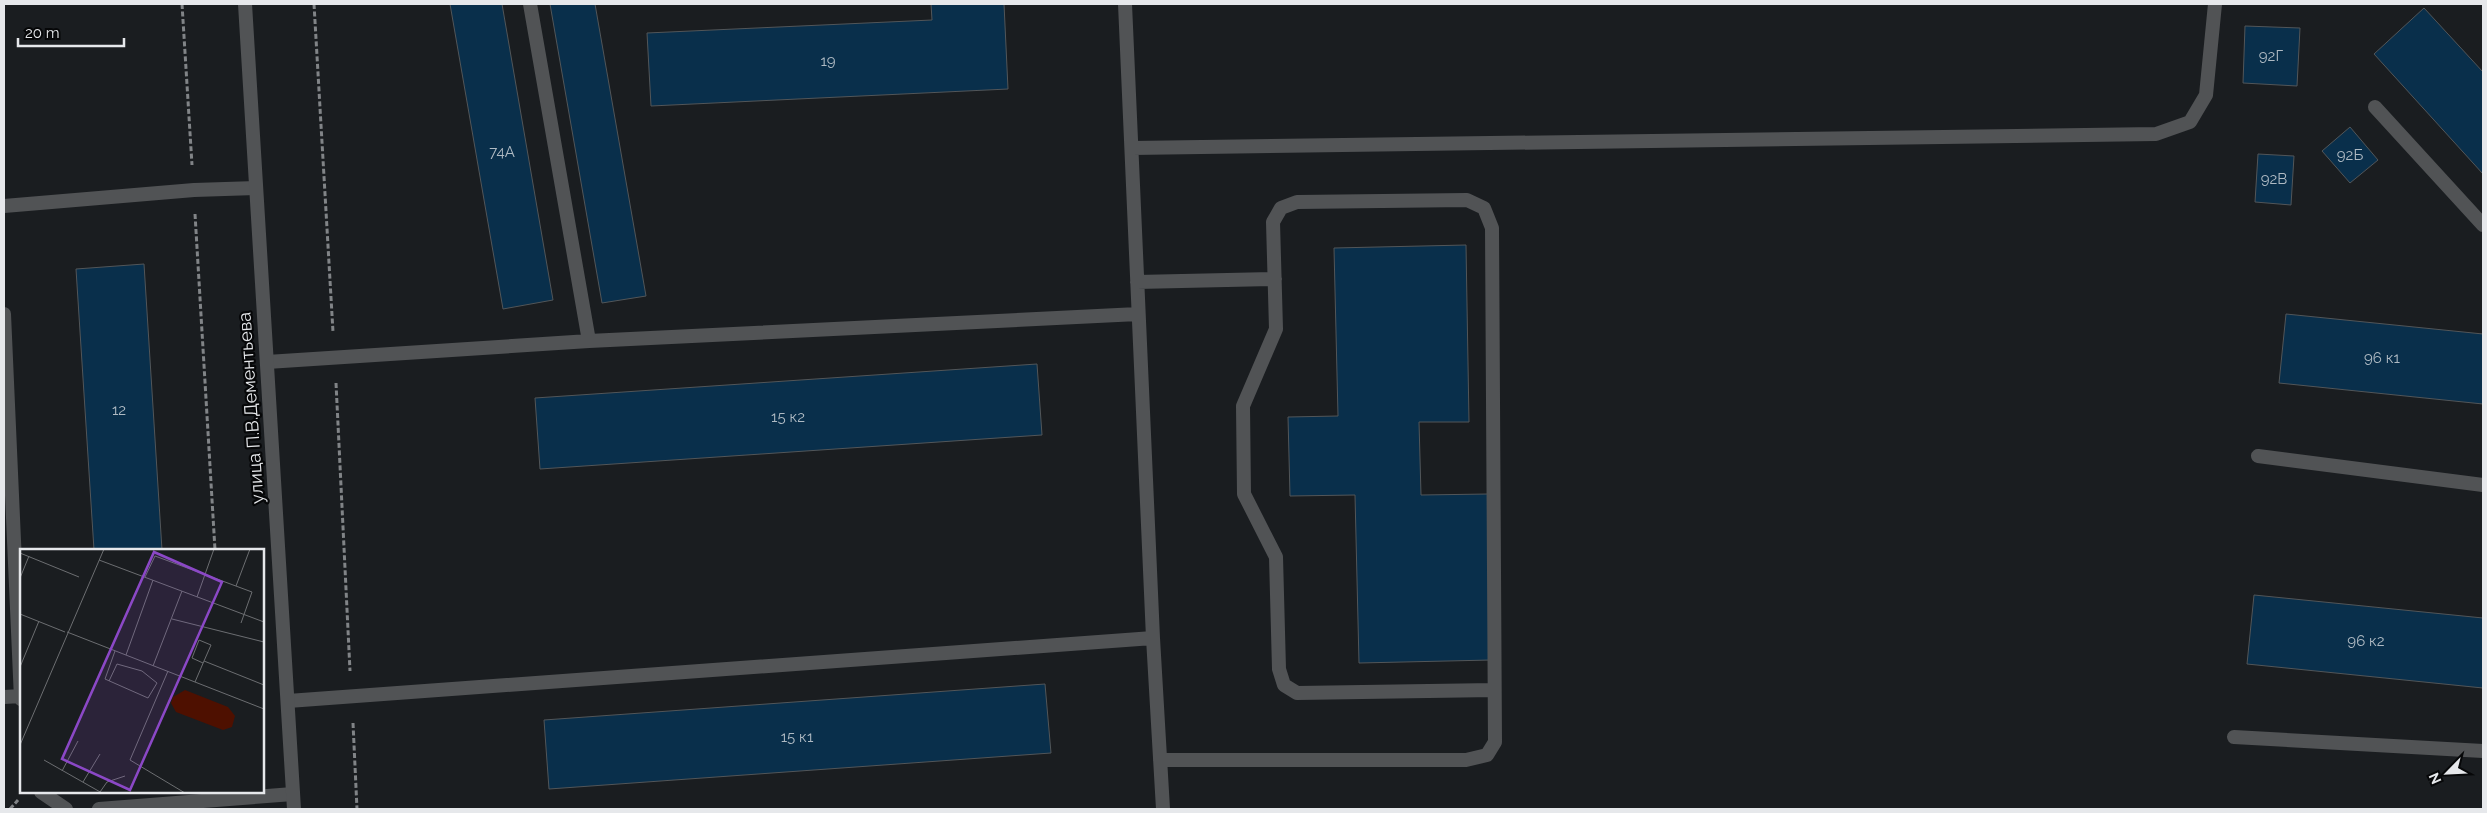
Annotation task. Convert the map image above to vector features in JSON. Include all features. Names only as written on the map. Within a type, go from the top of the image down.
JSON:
[{"type":"street","name":"улица П.В.Дементьева","points":[[245,4],[294,809]]},
{"type":"street","points":[[530,4],[589,341]]},
{"type":"street","points":[[1125,4],[1153,638],[1163,809]]},
{"type":"street","points":[[1132,148],[2156,134],[2190,122],[2206,95],[2215,4]]},
{"type":"street","points":[[2375,107],[2483,225]]},
{"type":"street","points":[[4,206],[194,190],[256,188]]},
{"type":"street","points":[[1160,760],[1466,760],[1486,754],[1495,742],[1492,228],[1484,208],[1467,200],[1297,202],[1281,208],[1273,222],[1276,329],[1243,406],[1244,494],[1276,557],[1279,669],[1284,685],[1297,693],[1494,690]]},
{"type":"street","points":[[1137,282],[1275,279]]},
{"type":"street","points":[[4,314],[20,675]]},
{"type":"street","points":[[267,362],[589,341],[1138,314]]},
{"type":"street","points":[[2258,456],[2483,485]]},
{"type":"street","points":[[288,701],[1153,638]]},
{"type":"street","points":[[4,697],[20,698]]},
{"type":"street","points":[[2234,737],[2483,751]]},
{"type":"street","points":[[42,793],[66,809]]},
{"type":"street","points":[[99,809],[294,794]]},
{"type":"path","points":[[182,4],[193,175]]},
{"type":"path","points":[[314,4],[333,336]]},
{"type":"path","points":[[195,206],[215,549]]},
{"type":"path","points":[[335,376],[350,674]]},
{"type":"path","points":[[352,716],[358,809]]},
{"type":"building","points":[[450,4],[502,4],[553,300],[503,309]]},
{"type":"building","points":[[550,4],[595,4],[646,296],[602,303]]},
{"type":"building","points":[[931,4],[1004,4],[1008,89],[651,106],[647,33],[932,20]]},
{"type":"building","points":[[2424,8],[2483,72],[2483,174],[2374,54]]},
{"type":"building","points":[[2245,26],[2300,28],[2297,86],[2243,83]]},
{"type":"building","points":[[2350,127],[2378,160],[2350,183],[2322,151]]},
{"type":"building","points":[[2258,154],[2294,156],[2291,205],[2255,202]]},
{"type":"building","points":[[1466,245],[1469,422],[1419,422],[1421,495],[1488,494],[1491,660],[1359,663],[1355,495],[1290,496],[1288,417],[1338,416],[1334,248]]},
{"type":"building","points":[[144,264],[162,549],[94,549],[76,269]]},
{"type":"building","points":[[2286,314],[2483,334],[2483,404],[2279,383]]},
{"type":"building","points":[[1037,364],[1042,435],[540,469],[535,398]]},
{"type":"building","points":[[2254,595],[2483,618],[2483,688],[2247,664]]},
{"type":"building","points":[[1045,684],[1051,753],[549,789],[544,720]]}]
